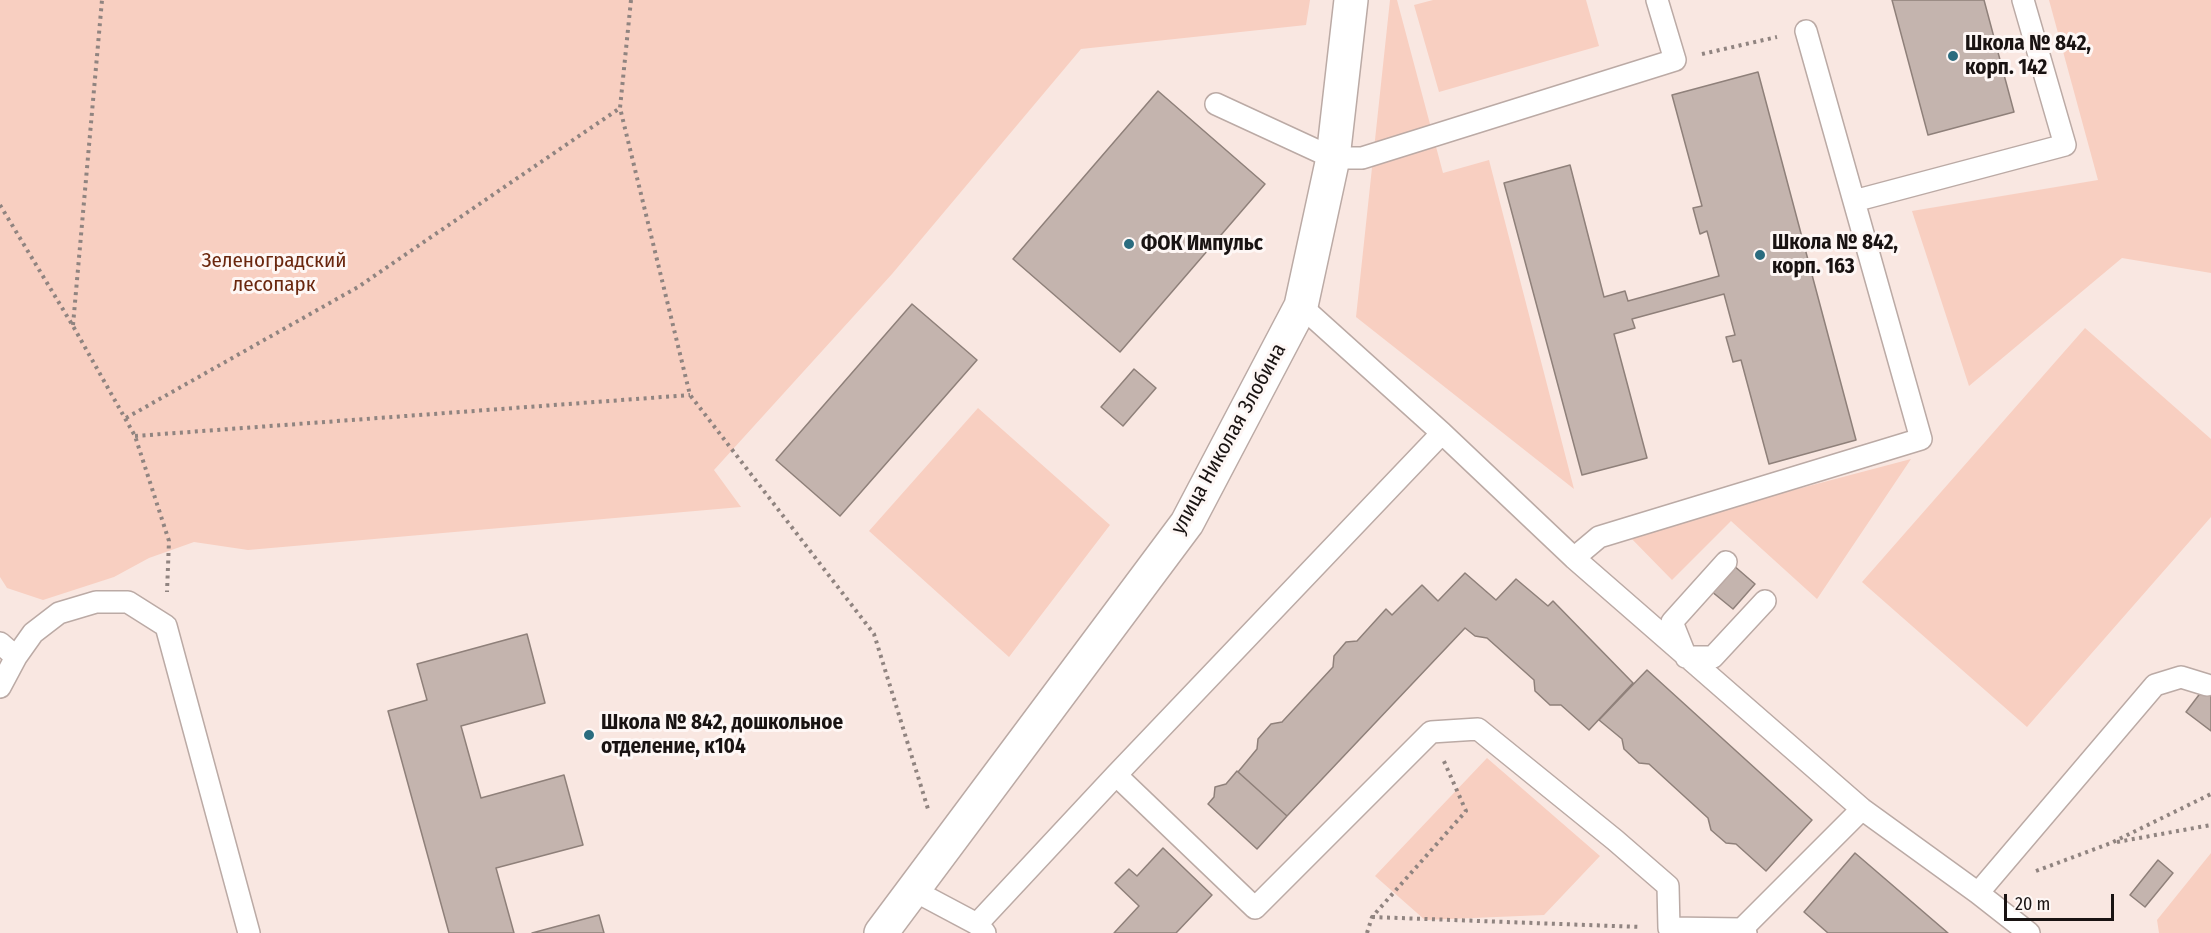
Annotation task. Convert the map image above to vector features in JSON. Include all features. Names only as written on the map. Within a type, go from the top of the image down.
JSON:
[{"type":"street","name":"улица Николая Злобина","points":[[881,933],[1187,522],[1301,306],[1333,158],[1351,0]]},
{"type":"lane","points":[[1216,104],[1333,158],[1362,158],[1675,60],[1657,0]]},
{"type":"lane","points":[[1854,201],[2065,144],[2023,0]]},
{"type":"lane","points":[[1574,558],[1599,537],[1921,439],[1806,31]]},
{"type":"lane","points":[[1301,306],[1442,433],[1574,558],[1862,809],[2029,933]]},
{"type":"lane","points":[[914,890],[981,929],[1116,775],[1442,433]]},
{"type":"lane","points":[[1686,657],[1672,622],[1726,562]]},
{"type":"lane","points":[[1686,657],[1713,657],[1765,601]]},
{"type":"lane","points":[[0,687],[8,650],[60,613],[96,602],[128,602],[166,626],[249,933]]},
{"type":"lane","points":[[1978,893],[2155,685],[2181,677],[2206,685]]},
{"type":"lane","points":[[1116,775],[1255,908],[1431,732],[1478,729],[1550,786],[1668,886],[1669,930],[1744,931],[1862,809]]},
{"type":"path","points":[[73,326],[102,0]]},
{"type":"path","points":[[631,0],[620,108],[690,395],[874,634],[942,852]]},
{"type":"path","points":[[1675,60],[1806,31]]},
{"type":"path","points":[[126,418],[358,287],[620,108]]},
{"type":"path","points":[[0,205],[73,326],[135,436],[169,541],[166,626]]},
{"type":"path","points":[[135,436],[690,395]]},
{"type":"path","points":[[1367,933],[1372,918],[1467,811],[1431,732]]},
{"type":"path","points":[[2033,872],[2111,843],[2211,794]]},
{"type":"path","points":[[2111,843],[2211,825]]},
{"type":"path","points":[[1372,918],[1669,930]]},
{"type":"green space","name":"Зеленоградский лесопарк","points":[[0,0],[1310,0],[1306,25],[1081,49],[892,274],[714,470],[741,507],[248,550],[194,542],[149,558],[114,577],[43,600],[7,588],[0,577]]},
{"type":"green space","points":[[1390,0],[1397,0],[1443,173],[1489,160],[1574,489],[1356,317]]},
{"type":"green space","points":[[1433,0],[1586,0],[1599,46],[1439,92],[1414,5]]},
{"type":"green space","points":[[2049,0],[2211,0],[2211,273],[2122,258],[1969,386],[1912,211],[2098,180]]},
{"type":"green space","points":[[2085,328],[2211,439],[2211,517],[2027,727],[1862,582]]},
{"type":"green space","points":[[978,408],[1110,525],[1009,657],[869,531]]},
{"type":"green space","points":[[1911,459],[1817,599],[1731,521],[1672,580],[1627,534]]},
{"type":"green space","points":[[1487,758],[1600,856],[1544,915],[1425,920],[1375,876]]},
{"type":"green space","points":[[2211,853],[2211,933],[2159,933],[2157,920]]},
{"type":"building","name":"Школа № 842, корп. 142","points":[[1892,0],[1984,0],[2014,112],[1928,135]]},
{"type":"building","name":"Школа № 842, корп. 163","points":[[1758,72],[1856,440],[1769,464],[1741,360],[1733,362],[1726,337],[1735,335],[1724,294],[1632,319],[1635,328],[1614,334],[1647,458],[1582,475],[1504,183],[1570,165],[1604,297],[1625,291],[1628,301],[1719,276],[1707,231],[1700,234],[1693,208],[1702,206],[1672,95]]},
{"type":"building","points":[[1158,91],[1265,184],[1120,352],[1013,259]]},
{"type":"building","points":[[912,304],[977,360],[840,516],[776,460]]},
{"type":"building","points":[[1134,369],[1156,388],[1123,426],[1101,407]]},
{"type":"building","points":[[1733,565],[1755,584],[1733,609],[1711,591]]},
{"type":"building","points":[[1465,573],[1496,600],[1516,579],[1548,606],[1553,601],[1633,683],[1589,730],[1561,705],[1550,705],[1535,691],[1534,680],[1487,638],[1475,636],[1465,628],[1287,816],[1238,772],[1257,749],[1258,739],[1271,724],[1282,722],[1333,667],[1334,656],[1346,642],[1357,641],[1386,609],[1392,615],[1422,585],[1438,601]]},
{"type":"building","points":[[527,634],[545,703],[461,726],[481,798],[564,775],[583,845],[496,868],[514,933],[449,933],[388,711],[427,700],[417,664]]},
{"type":"building","points":[[1647,670],[1812,820],[1766,871],[1736,844],[1726,843],[1711,830],[1708,818],[1649,764],[1639,763],[1624,749],[1622,739],[1599,720]]},
{"type":"building","points":[[2211,679],[2211,731],[2186,712]]},
{"type":"building","points":[[1237,771],[1287,816],[1257,849],[1208,804],[1214,797],[1215,787],[1226,784]]},
{"type":"building","points":[[1163,848],[1212,895],[1176,933],[1114,933],[1139,906],[1115,883],[1129,869],[1137,876]]},
{"type":"building","points":[[1855,853],[1948,933],[1828,933],[1804,912]]},
{"type":"building","points":[[2158,860],[2173,873],[2145,907],[2130,895]]},
{"type":"building","points":[[599,915],[604,933],[532,933]]},
{"type":"place","name":"Школа № 842, корп. 142","points":[[1953,56]]},
{"type":"place","name":"ФОК Импульс","points":[[1129,244]]},
{"type":"place","name":"Школа № 842, корп. 163","points":[[1760,255]]},
{"type":"place","name":"Школа № 842, дошкольное отделение, к104","points":[[589,735]]}]
